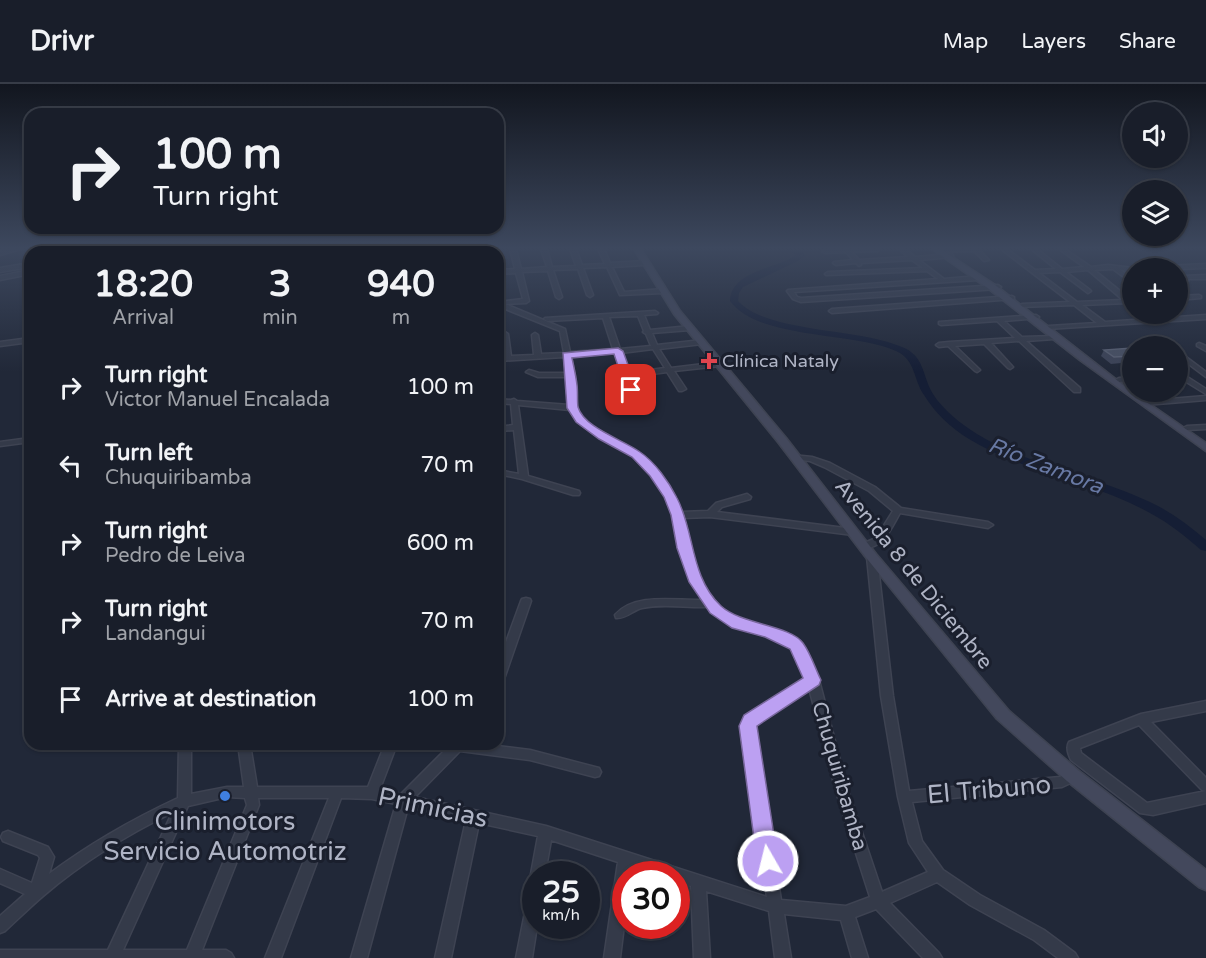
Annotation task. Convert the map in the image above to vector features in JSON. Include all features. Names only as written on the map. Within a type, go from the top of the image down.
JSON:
[{"type":"main road","points":[[999,290],[1054,337],[1122,382]]},
{"type":"main road","name":"Avenida 8 de Diciembre","points":[[663,291],[868,552],[1004,715],[1086,787],[1206,881]]},
{"type":"main road","points":[[1009,298],[1206,448]]},
{"type":"main road","points":[[1148,403],[1206,441]]},
{"type":"street","points":[[504,303],[526,301],[523,290]]},
{"type":"street","points":[[557,290],[559,297]]},
{"type":"street","points":[[588,290],[590,295]]},
{"type":"street","points":[[620,290],[622,294],[663,291]]},
{"type":"street","points":[[794,290],[791,290],[792,296],[801,300],[947,290]]},
{"type":"street","points":[[880,290],[896,307]]},
{"type":"street","points":[[958,290],[984,307]]},
{"type":"street","points":[[1057,290],[1104,324]]},
{"type":"street","points":[[1188,298],[1199,297]]},
{"type":"street","points":[[832,311],[1009,298]]},
{"type":"street","points":[[1022,306],[1122,302]]},
{"type":"street","points":[[504,305],[563,330],[573,408],[504,401]]},
{"type":"street","points":[[640,314],[646,332],[682,389]]},
{"type":"street","points":[[530,316],[559,320],[655,314]]},
{"type":"street","points":[[605,316],[631,390]]},
{"type":"street","points":[[1188,317],[1206,316]]},
{"type":"street","points":[[941,324],[1032,317]]},
{"type":"street","points":[[998,320],[1077,390]]},
{"type":"street","points":[[1049,328],[1122,323]]},
{"type":"street","points":[[646,332],[690,328]]},
{"type":"street","points":[[505,334],[508,359]]},
{"type":"street","points":[[535,335],[538,357]]},
{"type":"street","points":[[939,345],[1054,337]]},
{"type":"street","points":[[0,344],[24,341]]},
{"type":"street","points":[[985,341],[1010,367]]},
{"type":"street","points":[[504,359],[655,348],[702,342]]},
{"type":"street","points":[[949,344],[977,370]]},
{"type":"street","points":[[1188,361],[1204,373]]},
{"type":"street","points":[[626,375],[720,364]]},
{"type":"street","points":[[529,372],[538,375],[570,375]]},
{"type":"street","points":[[1188,372],[1204,373]]},
{"type":"street","points":[[1188,381],[1206,392]]},
{"type":"street","points":[[1148,403],[1206,398]]},
{"type":"street","points":[[514,401],[524,477]]},
{"type":"street","name":"Chuquiribamba","points":[[573,408],[580,420],[637,455],[655,474],[670,497],[678,515],[684,548],[696,582],[715,609],[737,624],[770,632],[796,645],[813,680],[842,791],[878,901]]},
{"type":"street","points":[[504,428],[517,427]]},
{"type":"street","points":[[1187,428],[1206,427]]},
{"type":"street","points":[[0,444],[24,441]]},
{"type":"street","points":[[795,457],[812,459],[827,465],[872,489],[898,510],[988,525]]},
{"type":"street","points":[[504,473],[576,493]]},
{"type":"street","points":[[710,514],[719,505],[747,497]]},
{"type":"street","points":[[898,510],[879,540],[868,552],[887,696],[904,797],[916,843],[938,875],[975,900],[1039,935],[1070,958]]},
{"type":"street","points":[[678,515],[710,514],[853,532]]},
{"type":"street","points":[[504,662],[526,601]]},
{"type":"street","points":[[621,615],[631,607],[664,602],[692,605],[711,603]]},
{"type":"street","points":[[783,958],[748,726],[751,720],[813,680]]},
{"type":"street","points":[[1206,706],[1141,719],[1073,745],[1075,756],[1144,809],[1206,797]]},
{"type":"street","points":[[1141,719],[1206,786]]},
{"type":"street","points":[[112,958],[184,801],[185,750]]},
{"type":"street","points":[[191,958],[252,799],[245,750]]},
{"type":"street","points":[[372,793],[389,750]]},
{"type":"street","points":[[359,958],[404,799],[453,750]]},
{"type":"street","points":[[494,750],[530,755],[595,772]]},
{"type":"street","name":"El Tribuno","points":[[904,797],[1062,782],[1073,776]]},
{"type":"street","points":[[1086,787],[1102,777]]},
{"type":"street","name":"Primicias","points":[[0,926],[37,892],[73,864],[134,826],[184,801],[227,792],[252,799],[372,793],[546,832],[636,861]]},
{"type":"street","points":[[273,958],[336,793]]},
{"type":"street","points":[[443,958],[474,815]]},
{"type":"street","points":[[540,861],[546,832]]},
{"type":"street","points":[[0,876],[37,892],[47,857],[43,851],[8,837]]},
{"type":"street","points":[[612,958],[625,857]]},
{"type":"street","name":"Primicias","points":[[690,879],[774,906],[846,913],[938,875]]},
{"type":"street","points":[[698,882],[702,958]]},
{"type":"street","points":[[878,901],[934,958]]},
{"type":"street","points":[[846,913],[860,958]]},
{"type":"street","points":[[524,958],[527,939]]},
{"type":"street","points":[[0,958],[226,958]]},
{"type":"building","points":[[1122,349],[1122,357],[1114,357],[1104,350]]},
{"type":"waterway","name":"Río Zamora","points":[[736,290],[734,301],[742,310],[757,317],[799,328],[865,339],[901,350],[914,359],[926,391],[938,407],[954,423],[974,437],[1003,452],[1124,496],[1153,509],[1181,526],[1206,547]]},
{"type":"place","name":"Clínica Nataly","points":[[709,361]]},
{"type":"place","name":"Clinimotors Servicio Automotriz","points":[[225,796]]},
{"type":"route","points":[[631,390],[618,351],[566,355],[572,382],[573,408],[580,420],[637,455],[655,474],[670,497],[678,515],[684,548],[696,582],[715,609],[737,624],[770,632],[796,645],[813,680],[751,720],[748,726],[768,861]]}]
